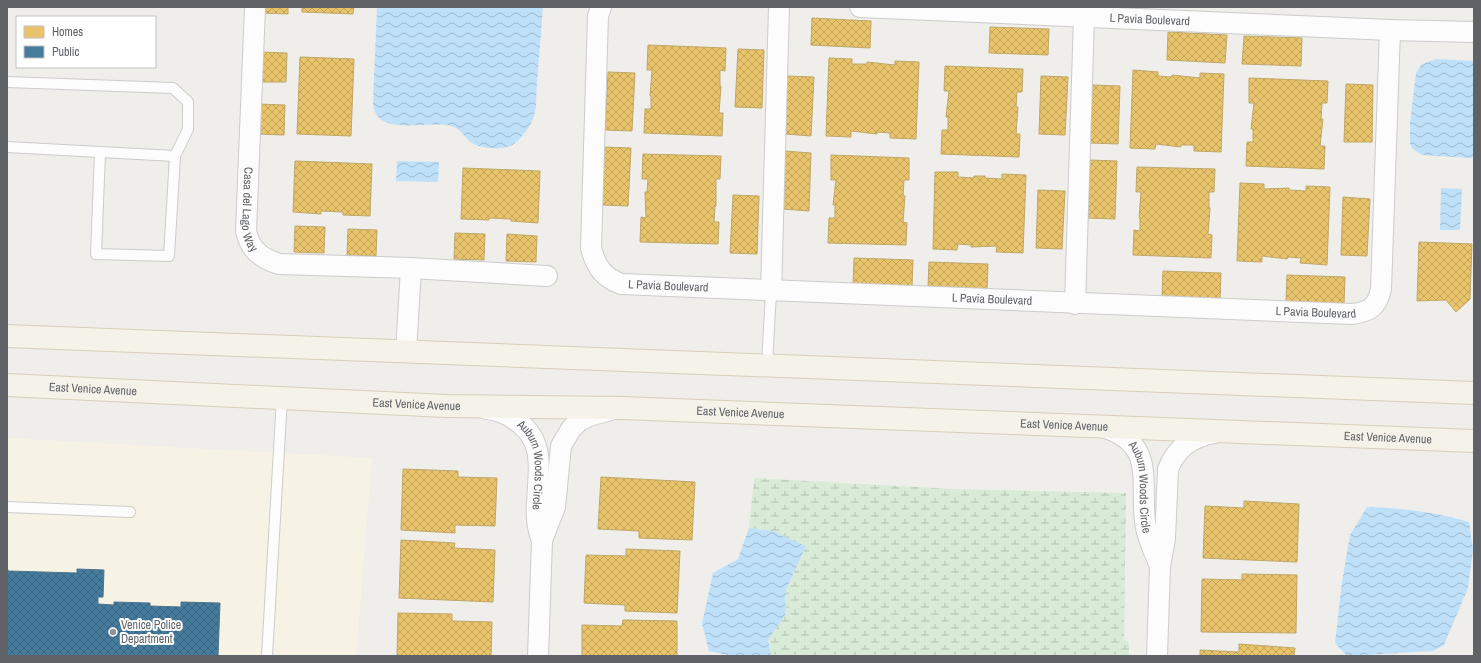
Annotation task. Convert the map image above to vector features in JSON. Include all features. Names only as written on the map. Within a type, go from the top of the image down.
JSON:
[{"type":"main road","points":[[7,336],[1474,393]]},
{"type":"main road","name":"East Venice Avenue","points":[[7,385],[446,406],[623,408],[1474,441]]},
{"type":"street","name":"Casa del Lago Way","points":[[255,7],[246,231],[248,241],[254,251],[266,260],[279,264],[410,268],[547,276]]},
{"type":"street","name":"L Pavia Boulevard","points":[[601,7],[598,16],[590,235],[592,254],[598,268],[604,275],[621,284],[771,292],[1351,314],[1362,313],[1373,308],[1379,300],[1381,289],[1390,30]]},
{"type":"street","points":[[771,292],[779,7]]},
{"type":"street","name":"L Pavia Boulevard","points":[[860,7],[1390,30],[1474,32]]},
{"type":"street","points":[[1075,304],[1084,17]]},
{"type":"street","points":[[406,352],[410,268]]},
{"type":"street","name":"Auburn Woods Circle","points":[[446,406],[500,411],[524,426],[535,442],[539,460],[537,524],[542,540],[538,656]]},
{"type":"street","name":"Auburn Woods Circle","points":[[542,540],[555,507],[559,487],[562,446],[565,436],[575,425],[589,416],[623,408]]},
{"type":"street","name":"Auburn Woods Circle","points":[[1101,427],[1122,434],[1139,453],[1143,468],[1145,523],[1148,536],[1160,566]]},
{"type":"street","name":"Auburn Woods Circle","points":[[1157,656],[1160,566],[1165,539],[1167,480],[1172,460],[1184,445],[1193,439],[1225,431]]},
{"type":"lane","points":[[7,82],[172,88],[188,102],[188,129],[175,156],[169,256],[96,254],[100,153]]},
{"type":"lane","points":[[7,147],[175,156]]},
{"type":"lane","points":[[766,365],[771,292]]},
{"type":"lane","points":[[267,656],[282,398]]},
{"type":"lane","points":[[7,506],[130,512]]},
{"type":"shaded area","points":[[7,438],[372,458],[356,656],[7,656]]},
{"type":"green space","points":[[754,478],[954,489],[1126,493],[1124,640],[1129,642],[1129,656],[771,656],[768,640],[785,616],[786,590],[806,547],[749,528]]},
{"type":"water","points":[[377,7],[543,7],[535,112],[531,123],[521,138],[511,146],[505,148],[485,148],[473,144],[454,127],[444,125],[393,124],[383,121],[376,114],[373,102]]},
{"type":"water","points":[[1436,59],[1474,61],[1474,157],[1422,155],[1413,149],[1410,144],[1410,123],[1416,73],[1422,64]]},
{"type":"water","points":[[397,161],[439,162],[438,182],[396,181]]},
{"type":"water","points":[[1441,188],[1462,189],[1460,230],[1440,230]]},
{"type":"water","points":[[1367,507],[1419,511],[1469,522],[1473,549],[1468,588],[1444,645],[1433,651],[1347,656],[1335,643],[1342,582],[1350,535]]},
{"type":"water","points":[[749,528],[773,531],[806,546],[786,590],[785,616],[768,640],[771,656],[732,656],[709,651],[702,624],[713,573],[738,559]]},
{"type":"building: Homes","points":[[262,7],[288,7],[288,14],[262,13]]},
{"type":"building: Homes","points":[[302,7],[354,7],[353,14],[302,12]]},
{"type":"building: Homes","points":[[812,18],[871,21],[870,48],[811,45]]},
{"type":"building: Homes","points":[[990,27],[1049,29],[1048,55],[989,53]]},
{"type":"building: Homes","points":[[1168,32],[1227,35],[1225,63],[1167,60]]},
{"type":"building: Homes","points":[[1244,36],[1302,38],[1301,66],[1242,64]]},
{"type":"building: Homes","points":[[648,45],[726,48],[725,71],[720,70],[721,86],[719,113],[723,113],[722,136],[644,133],[645,109],[651,109],[650,96],[652,70],[647,70]]},
{"type":"building: Homes","points":[[738,49],[764,50],[762,108],[735,107]]},
{"type":"building: Homes","points":[[261,52],[287,53],[286,82],[260,82]]},
{"type":"building: Homes","points":[[300,57],[354,59],[351,136],[297,134]]},
{"type":"building: Homes","points":[[829,58],[852,59],[852,64],[867,64],[867,62],[895,65],[895,61],[919,62],[916,139],[890,138],[890,133],[877,132],[877,134],[851,131],[851,137],[826,136]]},
{"type":"building: Homes","points":[[945,66],[1023,69],[1022,92],[1017,92],[1016,107],[1018,107],[1016,134],[1020,134],[1019,157],[941,154],[942,130],[948,130],[948,117],[946,117],[949,91],[944,91]]},
{"type":"building: Homes","points":[[1133,70],[1158,72],[1158,76],[1172,77],[1172,75],[1200,78],[1200,73],[1224,74],[1221,152],[1194,151],[1194,145],[1181,145],[1181,147],[1156,144],[1155,149],[1130,148]]},
{"type":"building: Homes","points":[[608,72],[635,73],[632,131],[605,130]]},
{"type":"building: Homes","points":[[787,76],[814,77],[811,136],[785,134]]},
{"type":"building: Homes","points":[[1041,76],[1068,77],[1065,135],[1039,134]]},
{"type":"building: Homes","points":[[1249,78],[1328,81],[1327,103],[1322,103],[1321,119],[1323,119],[1320,146],[1325,146],[1324,169],[1246,166],[1247,142],[1253,142],[1253,129],[1251,129],[1254,103],[1249,103]]},
{"type":"building: Homes","points":[[1346,84],[1373,85],[1372,142],[1344,142]]},
{"type":"building: Homes","points":[[1092,85],[1120,86],[1118,144],[1090,143]]},
{"type":"building: Homes","points":[[258,104],[285,105],[284,135],[258,134]]},
{"type":"building: Homes","points":[[604,147],[631,148],[628,206],[602,205]]},
{"type":"building: Homes","points":[[785,151],[811,153],[809,211],[782,209]]},
{"type":"building: Homes","points":[[643,154],[721,156],[720,179],[716,179],[716,206],[714,222],[719,222],[718,244],[640,242],[641,217],[646,218],[645,192],[647,192],[648,179],[642,179]]},
{"type":"building: Homes","points":[[831,155],[909,158],[909,180],[904,180],[903,196],[905,196],[903,222],[907,223],[906,245],[828,243],[829,218],[835,218],[835,205],[833,205],[836,180],[831,180]]},
{"type":"building: Homes","points":[[1090,160],[1117,161],[1115,219],[1088,218]]},
{"type":"building: Homes","points":[[295,161],[372,164],[370,216],[343,215],[343,212],[321,211],[321,214],[293,212]]},
{"type":"building: Homes","points":[[1137,167],[1215,169],[1214,192],[1209,192],[1210,208],[1208,234],[1212,235],[1211,258],[1133,255],[1134,230],[1140,231],[1139,218],[1141,192],[1136,192]]},
{"type":"building: Homes","points":[[463,168],[540,171],[538,223],[511,221],[511,219],[461,219]]},
{"type":"building: Homes","points":[[935,172],[958,172],[958,177],[974,178],[974,176],[985,176],[985,178],[1002,179],[1002,174],[1026,175],[1023,253],[996,252],[997,246],[971,247],[971,245],[958,244],[957,250],[933,249]]},
{"type":"building: Homes","points":[[1240,183],[1264,184],[1264,189],[1289,188],[1289,190],[1306,191],[1306,186],[1330,187],[1327,265],[1300,263],[1301,258],[1288,257],[1287,259],[1262,256],[1262,262],[1237,261]]},
{"type":"building: Homes","points":[[1038,190],[1065,191],[1062,249],[1036,248]]},
{"type":"building: Homes","points":[[733,195],[759,196],[757,254],[730,253]]},
{"type":"building: Homes","points":[[1343,197],[1370,199],[1367,256],[1341,255]]},
{"type":"building: Homes","points":[[295,226],[325,227],[324,253],[294,252]]},
{"type":"building: Homes","points":[[348,229],[377,230],[376,256],[347,255]]},
{"type":"building: Homes","points":[[455,233],[485,234],[484,260],[454,259]]},
{"type":"building: Homes","points":[[507,234],[537,236],[536,262],[506,261]]},
{"type":"building: Homes","points":[[1419,242],[1472,244],[1470,299],[1456,312],[1446,300],[1417,301]]},
{"type":"building: Homes","points":[[854,258],[913,260],[912,287],[853,284]]},
{"type":"building: Homes","points":[[929,262],[988,264],[987,290],[928,288]]},
{"type":"building: Homes","points":[[1163,271],[1221,273],[1220,300],[1162,297]]},
{"type":"building: Homes","points":[[1287,275],[1345,277],[1344,304],[1286,302]]},
{"type":"building: Homes","points":[[403,469],[458,471],[458,477],[497,478],[495,526],[455,525],[455,533],[401,530]]},
{"type":"building: Homes","points":[[601,477],[695,482],[692,540],[639,538],[639,531],[598,529]]},
{"type":"building: Homes","points":[[1244,501],[1299,504],[1297,562],[1203,558],[1205,506],[1244,508]]},
{"type":"building: Homes","points":[[401,540],[455,543],[454,548],[495,550],[493,602],[399,598]]},
{"type":"building: Homes","points":[[626,549],[680,551],[677,613],[625,611],[625,605],[584,603],[586,555],[626,556]]},
{"type":"building: Homes","points":[[1242,574],[1297,575],[1296,633],[1201,632],[1202,579],[1242,580]]},
{"type":"building: Homes","points":[[398,613],[452,614],[452,621],[492,622],[491,656],[397,656]]},
{"type":"building: Homes","points":[[623,620],[677,621],[677,656],[582,656],[582,625],[622,626]]},
{"type":"building: Homes","points":[[1239,644],[1295,648],[1294,656],[1200,656],[1200,650],[1239,652]]},
{"type":"building: Public","name":"Venice Police Department","points":[[7,566],[8,571],[77,573],[77,569],[104,570],[103,597],[98,597],[98,604],[114,605],[114,602],[150,603],[150,606],[181,607],[181,602],[220,603],[218,656],[7,656]]},
{"type":"place","name":"Venice Police Department","points":[[113,632]]}]
